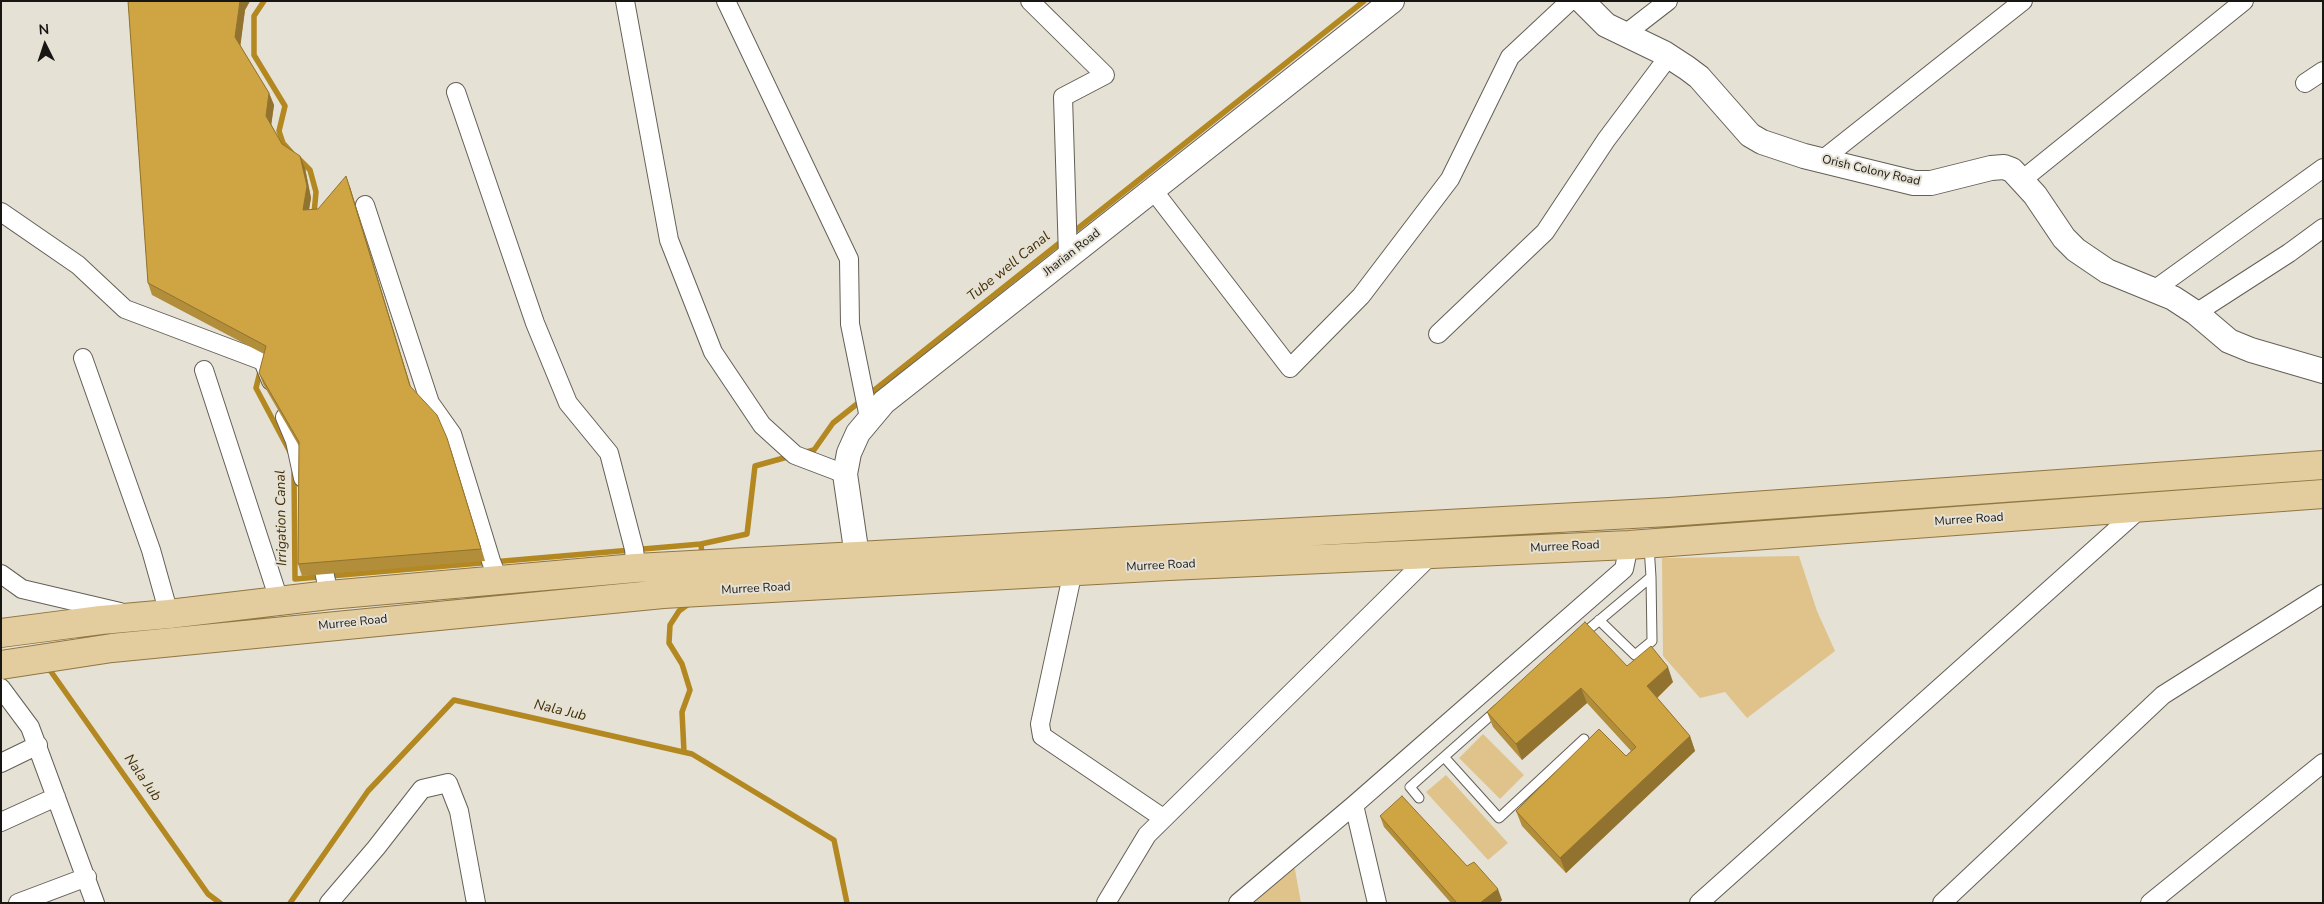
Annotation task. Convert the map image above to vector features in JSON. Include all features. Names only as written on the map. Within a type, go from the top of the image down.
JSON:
[{"type":"main road","name":"Murree Road","points":[[1,665],[112,648],[439,614],[663,594],[1073,571],[1168,553],[1659,513],[2323,465]]},
{"type":"main road","name":"Murree Road","points":[[1,633],[279,600],[648,567],[857,556],[1433,553],[1639,544],[2322,495]]},
{"type":"main road","points":[[1792,503],[1794,532]]},
{"type":"main road","points":[[434,585],[439,614]]},
{"type":"street","points":[[625,1],[669,240],[713,352],[762,425],[795,455],[845,474]]},
{"type":"street","points":[[726,1],[849,258],[850,324],[869,418]]},
{"type":"street","points":[[1030,1],[1105,75],[1063,97],[1068,257]]},
{"type":"street","name":"Jharian Road","points":[[857,556],[845,474],[849,453],[858,432],[884,402],[1392,1]]},
{"type":"street","points":[[1153,190],[1290,368],[1362,296],[1450,179],[1510,57],[1570,1]]},
{"type":"street","name":"Orish Colony Road","points":[[1582,1],[1606,25],[1669,56],[1698,77],[1750,135],[1774,148],[1914,183],[1931,183],[1991,168],[2004,167],[2012,170],[2035,195],[2064,238],[2076,250],[2107,271],[2173,298],[2196,313],[2229,341],[2270,356],[2323,371]]},
{"type":"street","points":[[1624,35],[1668,1]]},
{"type":"street","points":[[1822,160],[2023,1]]},
{"type":"street","points":[[2022,180],[2244,1]]},
{"type":"street","points":[[1438,334],[1545,232],[1606,140],[1669,56]]},
{"type":"street","points":[[2306,83],[2323,70]]},
{"type":"street","points":[[456,92],[535,323],[568,403],[609,453],[634,549],[648,567]]},
{"type":"street","points":[[2154,290],[2323,168]]},
{"type":"street","points":[[365,205],[430,403],[452,434],[490,561],[498,579]]},
{"type":"street","points":[[1,212],[78,265],[125,309],[258,359],[279,401],[295,441],[308,499]]},
{"type":"street","points":[[2196,313],[2323,228]]},
{"type":"street","points":[[83,358],[151,550],[169,614]]},
{"type":"street","points":[[204,370],[279,600]]},
{"type":"street","points":[[1699,903],[2142,508]]},
{"type":"street","points":[[317,538],[329,595]]},
{"type":"street","points":[[1238,903],[1354,805],[1624,569],[1639,544]]},
{"type":"street","points":[[1106,903],[1147,835],[1433,553]]},
{"type":"street","points":[[1073,571],[1040,724],[1042,736],[1163,818]]},
{"type":"street","points":[[1,574],[22,590],[140,617]]},
{"type":"street","points":[[1942,903],[2163,695],[2323,594]]},
{"type":"street","points":[[1,688],[30,727],[38,745],[95,903]]},
{"type":"street","points":[[1,763],[38,745]]},
{"type":"street","points":[[2150,903],[2323,763]]},
{"type":"street","points":[[329,903],[376,848],[422,789],[448,783],[459,811],[476,903]]},
{"type":"street","points":[[1,822],[56,797]]},
{"type":"street","points":[[1354,805],[1377,903]]},
{"type":"street","points":[[18,903],[87,877]]},
{"type":"lane","points":[[1599,620],[1635,655],[1652,642],[1651,577],[1639,544]]},
{"type":"lane","points":[[1577,639],[1651,577]]},
{"type":"lane","points":[[1420,798],[1410,787],[1503,705]]},
{"type":"lane","points":[[1444,757],[1498,818],[1584,739]]},
{"type":"shaded area","points":[[1799,556],[1817,611],[1835,651],[1747,718],[1725,692],[1700,698],[1663,656],[1662,558]]},
{"type":"shaded area","points":[[1483,734],[1524,775],[1500,799],[1459,758]]},
{"type":"shaded area","points":[[1446,775],[1508,843],[1488,860],[1426,792]]},
{"type":"shaded area","points":[[1294,864],[1301,903],[1254,903]]},
{"type":"building","points":[[128,1],[240,1],[235,37],[269,93],[266,116],[282,144],[300,156],[307,186],[303,210],[318,209],[346,176],[410,386],[437,415],[447,438],[481,549],[298,564],[299,442],[259,373],[266,346],[148,283]]},
{"type":"building","points":[[1585,622],[1627,666],[1651,646],[1668,667],[1647,686],[1690,736],[1560,858],[1516,811],[1599,729],[1626,756],[1636,747],[1581,688],[1516,744],[1487,712]]},
{"type":"building","points":[[1402,796],[1467,866],[1474,862],[1498,889],[1480,903],[1457,903],[1380,816]]},
{"type":"waterway","name":"Irrigation Canal","points":[[264,1],[254,16],[254,55],[285,106],[279,131],[283,143],[292,153]]},
{"type":"waterway","name":"Tube well Canal","points":[[802,453],[814,450],[833,423],[1364,1]]},
{"type":"waterway","name":"Irrigation Canal","points":[[299,159],[310,170],[316,192],[314,214]]},
{"type":"waterway","name":"Irrigation Canal","points":[[261,368],[256,388],[290,452]]},
{"type":"waterway","name":"Tube well Canal","points":[[701,544],[747,534],[755,466],[791,456]]},
{"type":"waterway","name":"Irrigation Canal","points":[[294,473],[295,579],[701,544],[702,555]]},
{"type":"waterway","name":"Irrigation Canal","points":[[684,752],[682,712],[690,690],[682,664],[669,643],[670,625],[679,611],[690,603]]},
{"type":"waterway","name":"Nala Jub","points":[[47,666],[208,894],[220,903]]},
{"type":"waterway","name":"Nala Jub","points":[[290,903],[368,791],[454,700],[692,754],[834,840],[847,903]]}]
